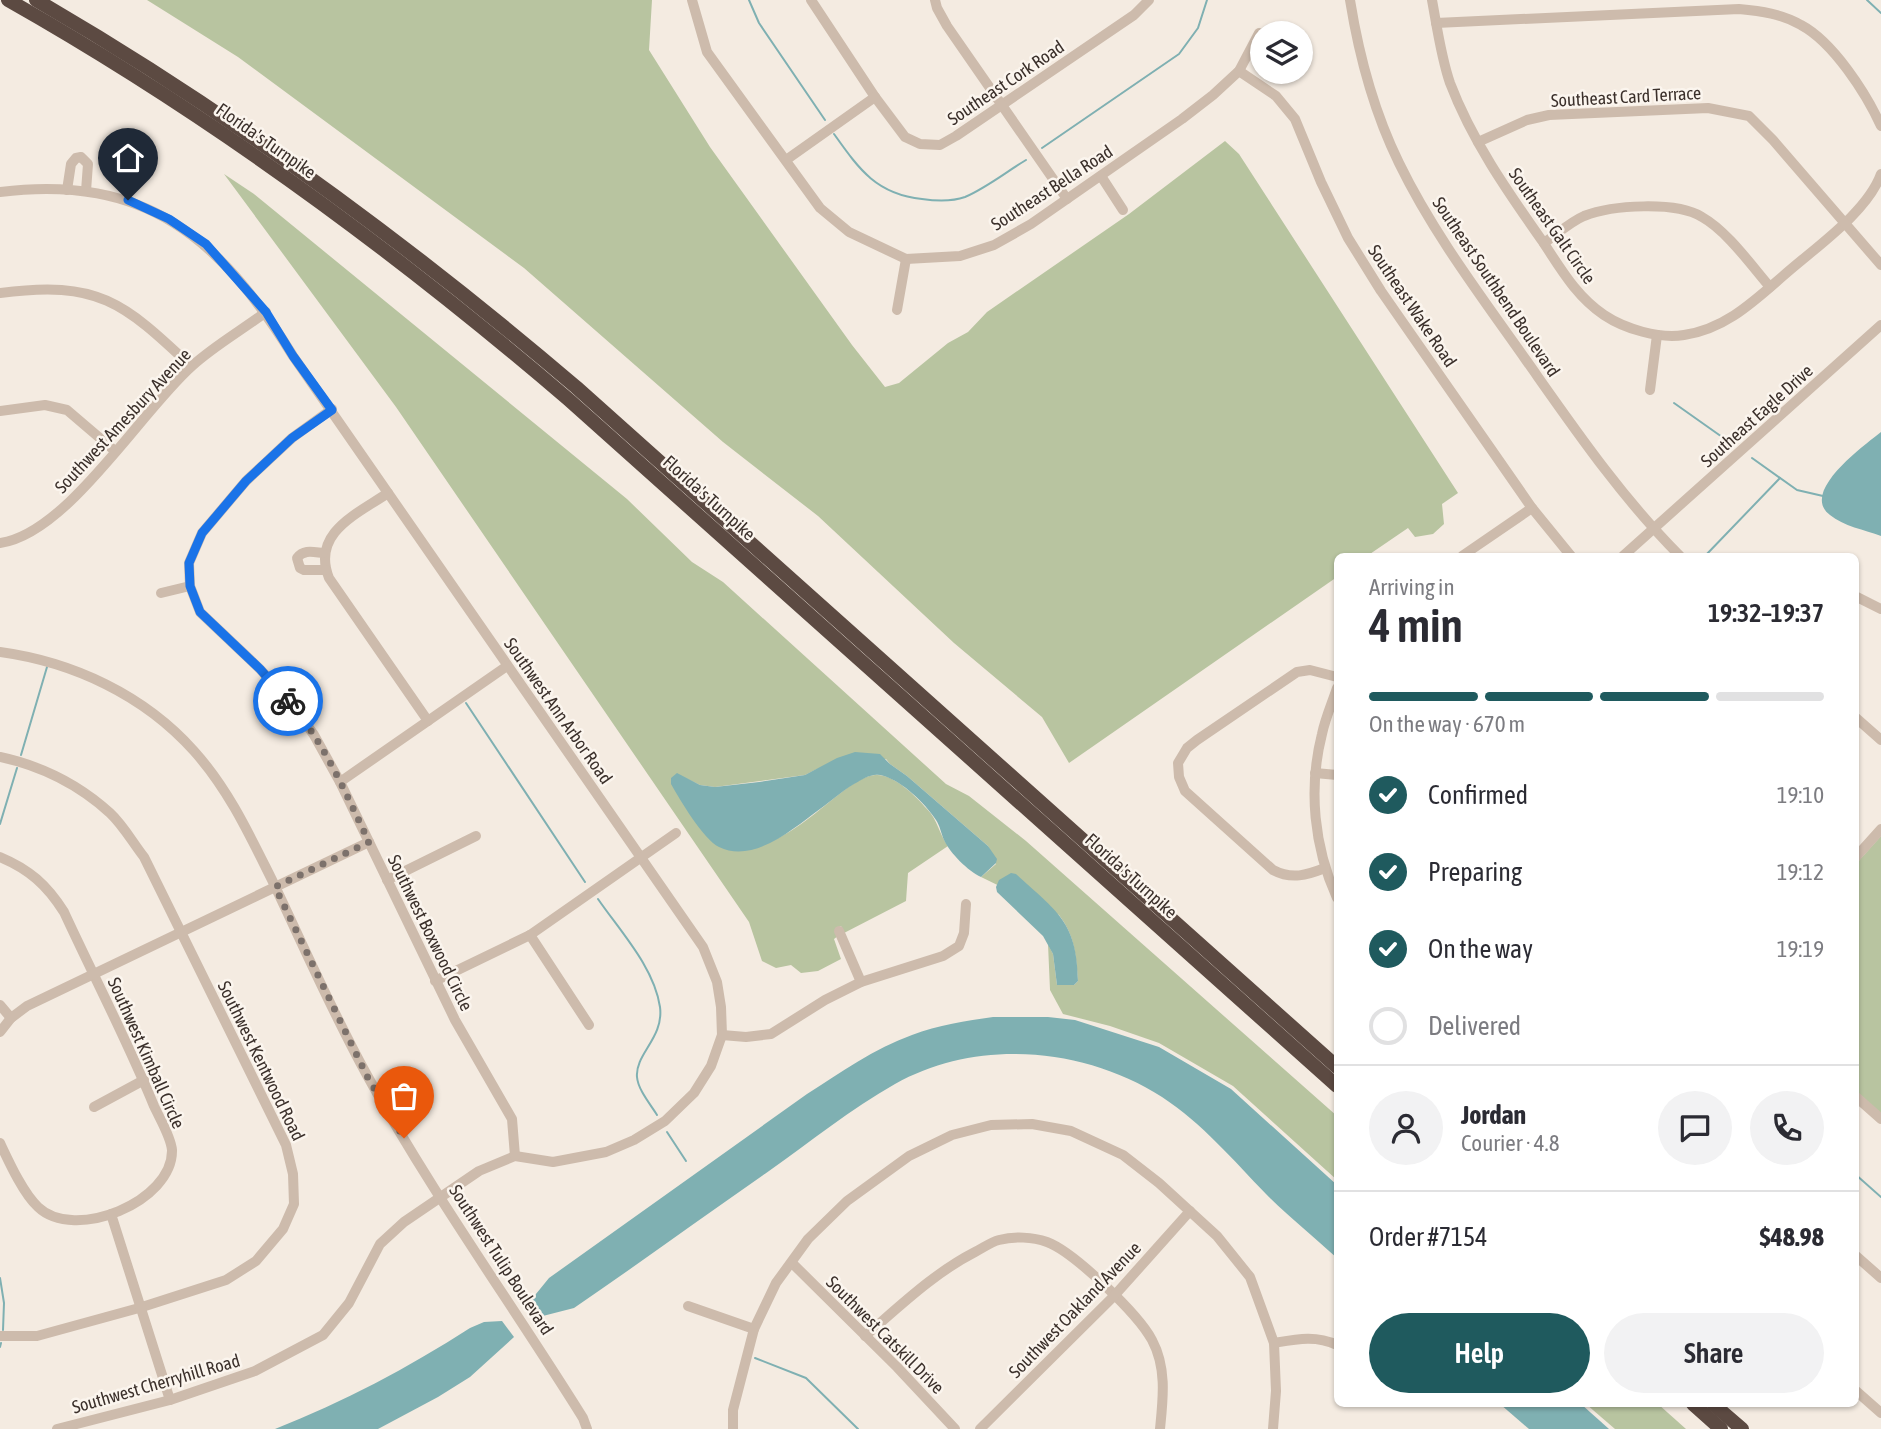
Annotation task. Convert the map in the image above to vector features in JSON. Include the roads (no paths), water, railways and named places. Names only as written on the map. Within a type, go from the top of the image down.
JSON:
[{"type":"highway","name":"Florida's Turnpike","points":[[8,0],[163,94],[280,173],[482,326],[620,445],[1334,1083]]},
{"type":"highway","name":"Florida's Turnpike","points":[[36,0],[179,88],[288,161],[491,314],[1334,1064]]},
{"type":"highway","points":[[1696,1407],[1721,1429]]},
{"type":"highway","points":[[1716,1407],[1742,1429]]},
{"type":"street","name":"Southeast Bella Road","points":[[692,0],[708,52],[820,208],[849,232],[906,259],[960,256],[995,245],[1182,119],[1239,71],[1250,50]]},
{"type":"street","name":"Southeast Cork Road","points":[[811,0],[875,97],[905,137],[920,144],[940,145],[1003,106],[1134,15],[1149,0]]},
{"type":"street","points":[[935,0],[947,26],[1067,199]]},
{"type":"street","name":"Southeast Southbend Boulevard","points":[[1350,0],[1357,40],[1384,131],[1420,204],[1601,466],[1654,530],[1677,553]]},
{"type":"street","name":"Southeast Galt Circle","points":[[1432,0],[1450,81],[1500,182],[1576,291],[1592,306],[1622,325],[1657,335],[1684,335],[1712,327],[1741,313],[1843,223],[1868,198],[1881,174]]},
{"type":"street","points":[[1436,23],[1739,9],[1776,14],[1803,26],[1833,52],[1875,111],[1881,126]]},
{"type":"street","name":"Southeast Wake Road","points":[[1239,71],[1276,96],[1295,119],[1348,238],[1381,291],[1532,508],[1569,553]]},
{"type":"street","points":[[786,160],[875,97]]},
{"type":"street","name":"Southeast Card Terrace","points":[[1478,142],[1527,120],[1549,115],[1708,108],[1749,116],[1881,265]]},
{"type":"street","points":[[66,190],[71,164],[80,157],[88,164],[86,191]]},
{"type":"street","points":[[1101,176],[1124,210]]},
{"type":"street","name":"Southwest Ann Arbor Road","points":[[0,192],[44,188],[86,191],[128,200],[169,219],[206,244],[266,312],[293,356],[710,960],[720,993],[722,1035],[711,1066],[694,1093],[665,1121],[634,1140],[606,1152],[553,1162],[515,1156]]},
{"type":"street","points":[[1544,243],[1583,217],[1613,209],[1672,208],[1700,215],[1715,226],[1770,287]]},
{"type":"street","points":[[897,310],[906,259]]},
{"type":"street","points":[[0,293],[61,289],[99,296],[130,312],[149,326],[191,366]]},
{"type":"street","name":"Southwest Amesbury Avenue","points":[[0,543],[36,529],[73,500],[191,366],[266,312]]},
{"type":"street","name":"Southeast Eagle Drive","points":[[1627,553],[1881,325]]},
{"type":"street","points":[[1650,390],[1657,335]]},
{"type":"street","points":[[0,411],[45,405],[67,410],[115,451]]},
{"type":"street","points":[[161,593],[190,586],[189,563],[202,533],[246,481],[292,438],[332,410]]},
{"type":"street","points":[[388,493],[340,527],[330,537],[323,553],[326,570],[428,721]]},
{"type":"street","points":[[1466,553],[1532,508]]},
{"type":"street","points":[[323,553],[302,553],[297,558],[297,564],[304,570],[326,570]]},
{"type":"street","name":"Southwest Boxwood Circle","points":[[190,586],[200,612],[260,669],[294,707],[314,735],[340,782],[467,1044],[512,1119],[515,1156]]},
{"type":"street","points":[[1859,598],[1881,609]]},
{"type":"street","name":"Southwest Tulip Boulevard","points":[[0,652],[50,662],[81,672],[133,699],[192,749],[216,777],[231,800],[275,887],[368,1078],[441,1198],[536,1342],[583,1418],[587,1429]]},
{"type":"street","points":[[340,782],[507,666]]},
{"type":"street","points":[[1325,868],[1296,877],[1273,870],[1185,791],[1178,770],[1182,755],[1196,740],[1297,672],[1310,670],[1334,676]]},
{"type":"street","points":[[1334,697],[1322,734],[1315,773],[1314,806],[1318,839],[1334,890]]},
{"type":"street","points":[[1859,721],[1881,740]]},
{"type":"street","name":"Southwest Kentwood Road","points":[[0,757],[28,763],[74,784],[112,815],[144,856],[286,1144],[293,1174],[294,1203],[283,1229],[256,1261],[226,1280],[139,1308],[37,1336],[0,1336]]},
{"type":"street","points":[[1315,773],[1334,775]]},
{"type":"street","points":[[1859,854],[1881,829]]},
{"type":"street","points":[[435,981],[530,935],[676,832]]},
{"type":"street","points":[[387,880],[475,836]]},
{"type":"street","name":"Southwest Kimball Circle","points":[[0,1032],[11,1018],[27,1006],[369,842]]},
{"type":"street","points":[[0,857],[20,866],[52,893],[64,912],[93,974]]},
{"type":"street","points":[[722,1035],[746,1037],[772,1034],[825,1000],[861,982],[943,956],[960,946],[964,933],[966,904]]},
{"type":"street","points":[[839,931],[861,982]]},
{"type":"street","points":[[530,935],[589,1025]]},
{"type":"street","name":"Southwest Kimball Circle","points":[[0,1143],[12,1170],[38,1208],[59,1218],[86,1220],[132,1205],[155,1191],[169,1168],[172,1149],[144,1080],[93,974]]},
{"type":"street","points":[[0,1005],[11,1018]]},
{"type":"street","points":[[94,1107],[144,1080]]},
{"type":"street","points":[[1859,1100],[1881,1119]]},
{"type":"street","points":[[733,1429],[733,1410],[754,1329],[776,1283],[808,1238],[847,1201],[909,1156],[952,1135],[991,1125],[1032,1124],[1071,1131],[1123,1155],[1217,1236],[1250,1277],[1274,1343],[1276,1391],[1273,1429]]},
{"type":"street","points":[[441,1198],[479,1171],[515,1156]]},
{"type":"street","name":"Southwest Cherryhill Road","points":[[57,1429],[170,1400],[255,1371],[323,1335],[349,1303],[380,1244],[404,1222],[441,1198]]},
{"type":"street","name":"Southwest Oakland Avenue","points":[[980,1429],[1115,1296],[1190,1211]]},
{"type":"street","points":[[111,1214],[170,1400]]},
{"type":"street","points":[[865,1336],[958,1260],[998,1240],[1022,1237],[1048,1243],[1071,1257],[1115,1296],[1137,1318],[1153,1341],[1164,1375],[1160,1429]]},
{"type":"street","points":[[1859,1259],[1881,1278]]},
{"type":"street","name":"Southwest Catskill Drive","points":[[792,1263],[955,1429]]},
{"type":"street","points":[[688,1306],[754,1329]]},
{"type":"street","points":[[1274,1343],[1324,1338],[1334,1343]]},
{"type":"street","points":[[1859,1394],[1881,1413]]},
{"type":"water","points":[[1881,432],[1881,536],[1841,522],[1830,515],[1823,505],[1823,494],[1828,482],[1838,470]]},
{"type":"water","points":[[855,752],[880,754],[988,846],[997,859],[996,863],[981,877],[971,871],[950,850],[937,822],[926,807],[906,788],[880,775],[872,775],[845,790],[773,842],[746,851],[732,851],[713,843],[692,818],[671,784],[671,778],[677,773],[700,785],[715,787],[805,775]]},
{"type":"water","points":[[1011,873],[1016,874],[1053,909],[1069,931],[1077,961],[1078,981],[1074,985],[1057,985],[1053,954],[1043,936],[997,892],[999,880]]},
{"type":"water","points":[[993,1017],[1075,1020],[1159,1047],[1231,1089],[1334,1182],[1334,1255],[1274,1202],[1204,1131],[1162,1097],[1099,1067],[1065,1059],[995,1055],[960,1060],[927,1069],[895,1084],[574,1308],[535,1318],[527,1305],[549,1278],[807,1094],[898,1040],[962,1022]]},
{"type":"water","points":[[502,1321],[514,1337],[470,1377],[378,1429],[275,1429],[375,1383],[470,1328],[484,1322]]},
{"type":"water","points":[[1503,1407],[1584,1407],[1609,1429],[1529,1429]]},
{"type":"waterway","points":[[749,0],[759,23],[825,120]]},
{"type":"waterway","points":[[1042,148],[1179,54],[1198,28],[1207,0]]},
{"type":"waterway","points":[[1867,0],[1881,13]]},
{"type":"waterway","points":[[834,134],[870,178],[892,192],[922,199],[944,201],[965,197],[1026,160]]},
{"type":"waterway","points":[[1674,403],[1732,444]]},
{"type":"waterway","points":[[1752,458],[1797,490],[1823,496]]},
{"type":"waterway","points":[[1708,553],[1780,478]]},
{"type":"waterway","points":[[21,755],[47,667]]},
{"type":"waterway","points":[[466,703],[585,882]]},
{"type":"waterway","points":[[0,824],[17,768]]},
{"type":"waterway","points":[[598,899],[644,964],[657,992],[660,1007],[658,1028],[640,1061],[637,1077],[642,1092],[657,1115]]},
{"type":"waterway","points":[[667,1132],[686,1161]]},
{"type":"waterway","points":[[1859,1178],[1881,1197]]},
{"type":"waterway","points":[[0,1278],[4,1303],[3,1330]]},
{"type":"waterway","points":[[0,1347],[1,1343]]},
{"type":"waterway","points":[[755,1358],[806,1378],[858,1429]]}]
